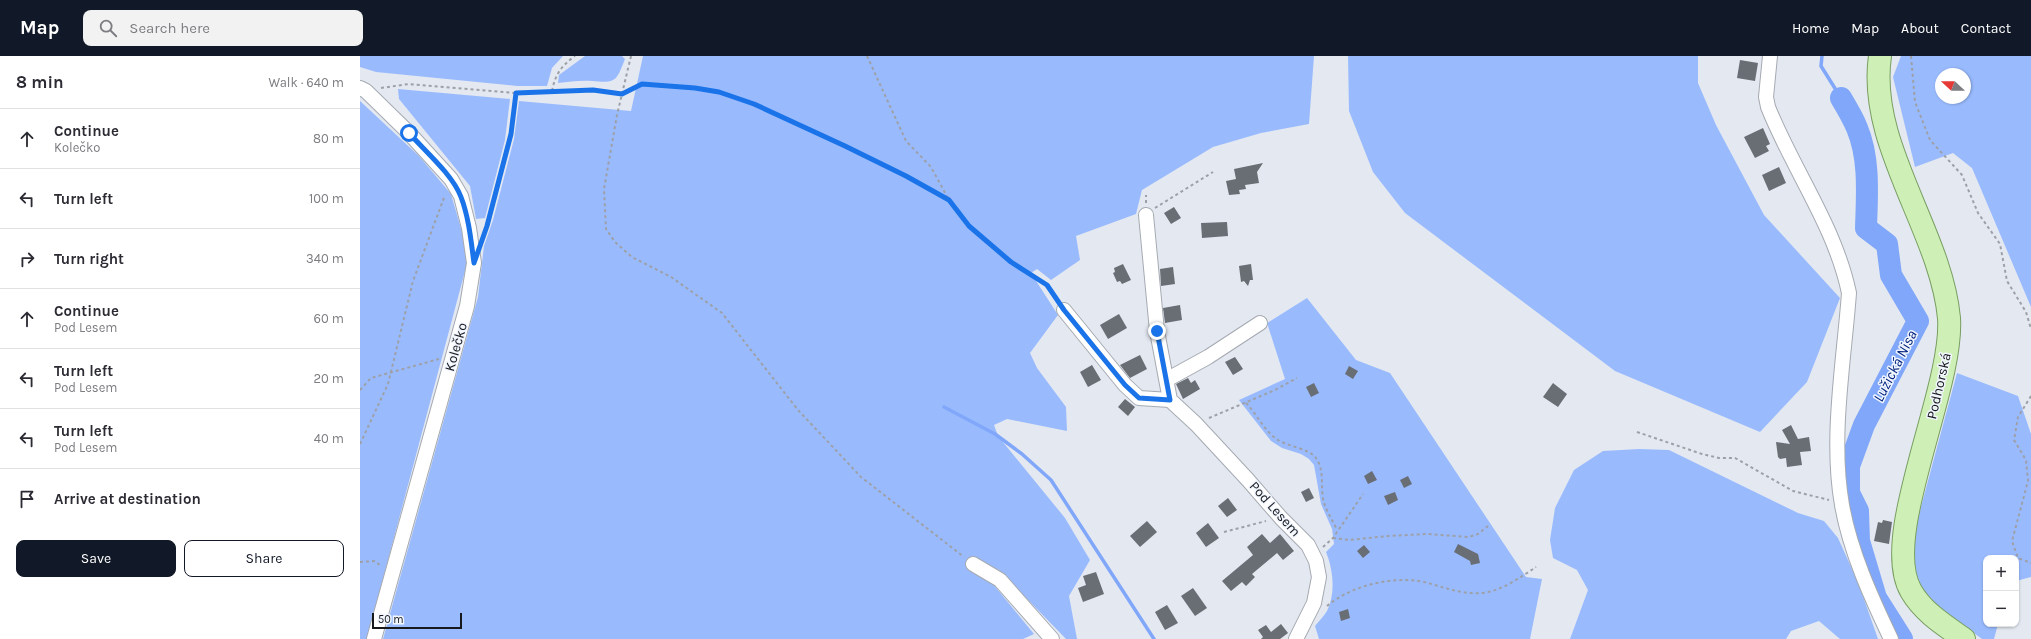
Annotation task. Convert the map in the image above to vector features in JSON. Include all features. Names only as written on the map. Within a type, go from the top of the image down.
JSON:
[{"type":"main road","name":"Podhorská","points":[[1880,56],[1879,85],[1882,114],[1896,158],[1932,252],[1942,285],[1949,318],[1945,361],[1903,539],[1902,560],[1907,583],[1917,601],[1937,620],[1964,639]]},
{"type":"street","points":[[1770,56],[1766,97],[1768,107],[1837,247],[1849,293],[1837,445],[1842,503],[1846,525],[1865,579],[1891,639]]},
{"type":"street","name":"Kolečko","points":[[363,90],[409,133],[451,179],[461,196],[469,228],[474,263],[467,306],[374,639]]},
{"type":"street","points":[[1064,310],[1125,385],[1139,398],[1170,400],[1168,379],[1157,331],[1146,215]]},
{"type":"street","points":[[1168,379],[1208,357],[1260,324]]},
{"type":"street","name":"Pod Lesem","points":[[1170,400],[1196,424],[1281,518],[1308,545],[1314,554],[1320,577],[1314,603],[1296,639]]},
{"type":"street","points":[[973,564],[1000,580],[1052,639]]},
{"type":"path","points":[[552,91],[556,75],[561,68],[575,56]]},
{"type":"path","points":[[631,56],[622,94],[604,189],[606,229],[615,242],[632,257],[671,277],[722,313],[798,410],[861,477],[973,564]]},
{"type":"path","points":[[867,56],[906,141],[932,167],[949,200],[974,230],[1011,262],[1047,285],[1064,310]]},
{"type":"path","points":[[1911,56],[1916,102],[1930,140],[1962,175],[1978,213],[2000,244],[2007,281],[2026,312],[2031,329]]},
{"type":"path","points":[[363,90],[409,84],[516,93],[593,90],[622,94],[642,84],[655,84],[719,92],[754,104],[845,146],[906,176],[949,200]]},
{"type":"path","points":[[483,241],[511,134],[516,93]]},
{"type":"path","points":[[1146,215],[1213,172]]},
{"type":"path","points":[[360,444],[388,384],[413,281],[451,179]]},
{"type":"path","points":[[360,390],[371,378],[453,355]]},
{"type":"path","points":[[1196,424],[1275,390],[1297,378]]},
{"type":"path","points":[[2031,396],[2018,418],[2014,440],[2026,460],[2028,481],[2012,541],[2018,558],[2031,563]]},
{"type":"path","points":[[1246,403],[1254,411],[1269,434],[1287,445],[1307,451],[1316,458],[1321,471],[1324,503],[1337,530]]},
{"type":"path","points":[[1637,432],[1702,454],[1719,458],[1735,458],[1794,491],[1842,503]]},
{"type":"path","points":[[1363,494],[1337,530],[1333,538],[1349,540],[1416,534],[1469,537],[1478,534],[1488,526]]},
{"type":"path","points":[[1224,532],[1281,518]]},
{"type":"path","points":[[360,562],[375,561],[391,575]]},
{"type":"path","points":[[1325,608],[1333,601],[1357,589],[1394,580],[1420,582],[1464,593],[1483,593],[1494,590],[1536,567]]},
{"type":"shaded area","points":[[360,56],[563,56],[552,68],[547,86],[517,86],[376,72],[360,67]]},
{"type":"shaded area","points":[[585,56],[622,56],[625,59],[617,77],[611,81],[558,83],[559,75]]},
{"type":"shaded area","points":[[643,56],[1314,56],[1309,124],[1261,133],[1213,147],[1142,190],[1136,214],[1076,236],[1080,260],[1051,280],[1037,269],[1031,273],[1058,315],[1030,353],[1037,368],[1066,407],[1067,431],[1007,419],[994,425],[998,436],[1065,518],[1090,560],[1069,596],[1077,639],[1066,639],[998,569],[993,584],[1034,634],[1023,639],[383,639],[478,297],[484,246],[493,220],[514,139],[519,101],[631,111]]},
{"type":"shaded area","points":[[1348,56],[1698,56],[1698,83],[1716,125],[1764,215],[1840,298],[1807,382],[1760,432],[1615,371],[1405,213],[1373,172],[1349,111]]},
{"type":"shaded area","points":[[1901,56],[2031,56],[2031,307],[1972,168],[1953,153],[1915,167],[1893,77]]},
{"type":"shaded area","points":[[398,89],[510,99],[505,140],[485,218],[476,219],[470,186],[399,99]]},
{"type":"shaded area","points":[[360,101],[419,156],[451,194],[469,256],[367,639],[360,639]]},
{"type":"shaded area","points":[[1307,298],[1356,360],[1390,373],[1526,577],[1542,579],[1530,639],[1319,639],[1315,626],[1327,611],[1332,597],[1332,573],[1326,552],[1334,544],[1332,529],[1321,504],[1314,465],[1309,459],[1301,454],[1282,448],[1271,441],[1239,400],[1285,379],[1267,323]]},
{"type":"shaded area","points":[[1957,373],[2018,396],[2031,434],[2031,577],[2019,580],[2019,555],[1983,555],[1983,627],[1997,627],[1994,639],[1982,639],[1920,593],[1911,544]]},
{"type":"shaded area","points":[[1639,449],[1669,450],[1798,513],[1824,521],[1838,538],[1858,582],[1878,639],[1840,639],[1819,621],[1791,631],[1786,639],[1570,639],[1588,590],[1577,570],[1553,558],[1550,540],[1555,508],[1574,470],[1603,451]]},
{"type":"building","points":[[1740,60],[1758,63],[1755,81],[1737,78]]},
{"type":"building","points":[[1763,128],[1770,144],[1766,146],[1769,151],[1755,158],[1744,137]]},
{"type":"building","points":[[1263,163],[1257,172],[1259,183],[1245,185],[1246,189],[1239,190],[1240,194],[1229,195],[1226,181],[1236,179],[1234,169]]},
{"type":"building","points":[[1779,167],[1786,183],[1769,191],[1762,175]]},
{"type":"building","points":[[1174,207],[1181,218],[1171,224],[1164,213]]},
{"type":"building","points":[[1227,222],[1228,236],[1202,238],[1201,223]]},
{"type":"building","points":[[1123,264],[1131,280],[1122,284],[1120,281],[1117,282],[1113,273],[1115,272],[1114,268]]},
{"type":"building","points":[[1251,264],[1253,280],[1250,280],[1248,286],[1244,281],[1241,282],[1239,266]]},
{"type":"building","points":[[1173,267],[1175,284],[1161,286],[1160,269]]},
{"type":"building","points":[[1180,305],[1182,320],[1165,323],[1163,308]]},
{"type":"building","points":[[1119,314],[1127,328],[1108,339],[1100,325]]},
{"type":"building","points":[[1140,355],[1147,369],[1130,378],[1120,365]]},
{"type":"building","points":[[1235,357],[1243,369],[1233,375],[1225,362]]},
{"type":"building","points":[[1092,365],[1101,380],[1088,387],[1080,372]]},
{"type":"building","points":[[1349,366],[1358,371],[1353,379],[1345,374]]},
{"type":"building","points":[[1188,378],[1191,383],[1195,380],[1200,389],[1183,399],[1176,384]]},
{"type":"building","points":[[1314,383],[1319,393],[1311,397],[1306,387]]},
{"type":"building","points":[[1553,383],[1567,394],[1558,407],[1543,397]]},
{"type":"building","points":[[1125,399],[1135,407],[1128,416],[1118,407]]},
{"type":"building","points":[[1791,425],[1798,439],[1809,437],[1811,451],[1800,452],[1802,465],[1787,467],[1786,458],[1780,459],[1778,457],[1776,442],[1790,444],[1782,430]]},
{"type":"building","points":[[1372,471],[1377,480],[1368,484],[1364,476]]},
{"type":"building","points":[[1408,476],[1412,484],[1404,488],[1400,480]]},
{"type":"building","points":[[1309,488],[1314,498],[1306,502],[1301,492]]},
{"type":"building","points":[[1395,492],[1398,500],[1388,505],[1384,496]]},
{"type":"building","points":[[1228,498],[1237,510],[1227,517],[1218,506]]},
{"type":"building","points":[[1883,520],[1892,522],[1889,544],[1874,541],[1878,522],[1882,523]]},
{"type":"building","points":[[1147,521],[1157,532],[1140,547],[1130,536]]},
{"type":"building","points":[[1208,523],[1219,538],[1206,547],[1196,533]]},
{"type":"building","points":[[1262,534],[1270,543],[1280,534],[1294,551],[1283,560],[1277,553],[1252,574],[1255,577],[1246,586],[1242,582],[1231,591],[1222,581],[1253,555],[1247,547]]},
{"type":"building","points":[[1458,544],[1478,554],[1480,563],[1471,565],[1470,561],[1454,552]]},
{"type":"building","points":[[1364,545],[1370,552],[1363,558],[1357,551]]},
{"type":"building","points":[[1096,572],[1104,594],[1083,602],[1078,588],[1086,585],[1083,576]]},
{"type":"building","points":[[1193,588],[1207,608],[1195,616],[1181,596]]},
{"type":"building","points":[[1167,605],[1178,623],[1165,630],[1155,612]]},
{"type":"building","points":[[1348,609],[1350,618],[1341,621],[1339,612]]},
{"type":"building","points":[[1281,624],[1288,633],[1280,639],[1261,639],[1263,637],[1258,630],[1266,625],[1271,632]]},
{"type":"waterway","name":"Lužická Nisa","points":[[1822,56],[1821,66],[1841,98]]},
{"type":"waterway","name":"Lužická Nisa","points":[[1841,98],[1855,124],[1864,152],[1867,177],[1866,228],[1887,244],[1891,275],[1918,321],[1864,425],[1849,466],[1849,493],[1858,511],[1859,541],[1876,598],[1902,639]]},
{"type":"waterway","points":[[944,407],[995,434],[1022,454],[1051,480],[1154,639]]},
{"type":"route","points":[[409,133],[451,179],[461,196],[469,228],[474,263],[487,226],[511,134],[516,93],[593,90],[622,94],[642,84],[695,88],[719,92],[754,104],[845,146],[924,185],[949,200],[969,226],[1011,262],[1047,285],[1064,310],[1125,385],[1139,398],[1170,400],[1168,379],[1157,331]]}]
